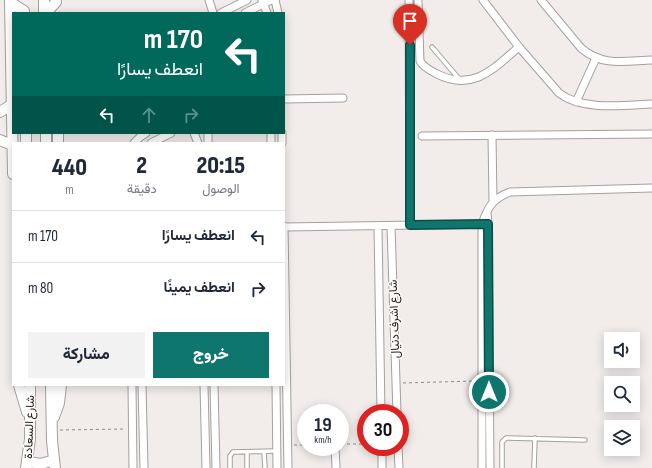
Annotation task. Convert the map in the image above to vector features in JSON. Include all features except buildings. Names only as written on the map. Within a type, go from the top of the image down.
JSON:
[{"type":"street","points":[[24,0],[24,12]]},
{"type":"street","points":[[44,0],[45,12]]},
{"type":"street","points":[[209,0],[213,12]]},
{"type":"street","points":[[223,12],[247,0]]},
{"type":"street","points":[[275,0],[278,12]]},
{"type":"street","points":[[409,0],[410,225]]},
{"type":"street","points":[[418,0],[420,61],[422,64],[443,77],[461,81],[479,78],[487,74],[519,47]]},
{"type":"street","points":[[482,0],[519,47],[559,93],[576,102],[593,105],[652,104]]},
{"type":"street","points":[[542,0],[581,48],[596,58],[611,61],[652,60]]},
{"type":"street","points":[[10,1],[24,12]]},
{"type":"street","points":[[0,140],[12,145],[10,1]]},
{"type":"street","points":[[46,12],[56,1]]},
{"type":"street","points":[[56,1],[57,12]]},
{"type":"street","points":[[247,12],[266,1],[267,12]]},
{"type":"street","points":[[409,18],[419,18]]},
{"type":"street","points":[[410,30],[419,30]]},
{"type":"street","points":[[576,102],[596,58]]},
{"type":"street","points":[[285,99],[343,98]]},
{"type":"street","points":[[0,112],[11,106]]},
{"type":"street","points":[[135,142],[144,134]]},
{"type":"street","points":[[153,142],[169,134]]},
{"type":"street","points":[[422,136],[652,134]]},
{"type":"street","points":[[492,135],[493,202]]},
{"type":"street","points":[[482,468],[485,224],[487,210],[493,202],[501,196],[515,192],[652,188]]},
{"type":"street","points":[[285,226],[485,224]]},
{"type":"street","points":[[485,224],[490,468]]},
{"type":"street","name":"شارع اشرف دنيال","points":[[378,226],[381,404]]},
{"type":"street","name":"شارع اشرف دنيال","points":[[391,226],[397,404]]},
{"type":"street","points":[[285,281],[288,468]]},
{"type":"street","points":[[19,386],[30,425]]},
{"type":"street","name":"شارع السعادة","points":[[27,465],[30,425],[30,386]]},
{"type":"street","name":"شارع السعادة","points":[[51,386],[51,429],[54,464]]},
{"type":"street","points":[[51,429],[59,403],[61,386]]},
{"type":"street","points":[[132,386],[133,468]]},
{"type":"street","points":[[142,386],[144,468]]},
{"type":"street","points":[[204,386],[206,468]]},
{"type":"street","points":[[214,386],[216,468]]},
{"type":"street","points":[[276,386],[277,468]]},
{"type":"street","points":[[335,456],[336,468]]},
{"type":"street","points":[[382,456],[382,468]]},
{"type":"street","points":[[398,456],[399,468]]},
{"type":"street","points":[[27,465],[54,464]]},
{"type":"lane","points":[[432,47],[461,81]]},
{"type":"lane","points":[[502,468],[502,442],[506,438],[585,440]]},
{"type":"lane","points":[[534,468],[535,438]]},
{"type":"lane","points":[[230,468],[231,454],[233,452],[277,451]]},
{"type":"lane","points":[[247,452],[247,468]]},
{"type":"lane","points":[[264,452],[265,468]]},
{"type":"path","points":[[396,383],[482,381]]},
{"type":"path","points":[[51,429],[132,428]]},
{"type":"path","points":[[288,445],[297,444]]},
{"type":"route","points":[[410,45],[410,225],[488,224],[489,392]]}]
